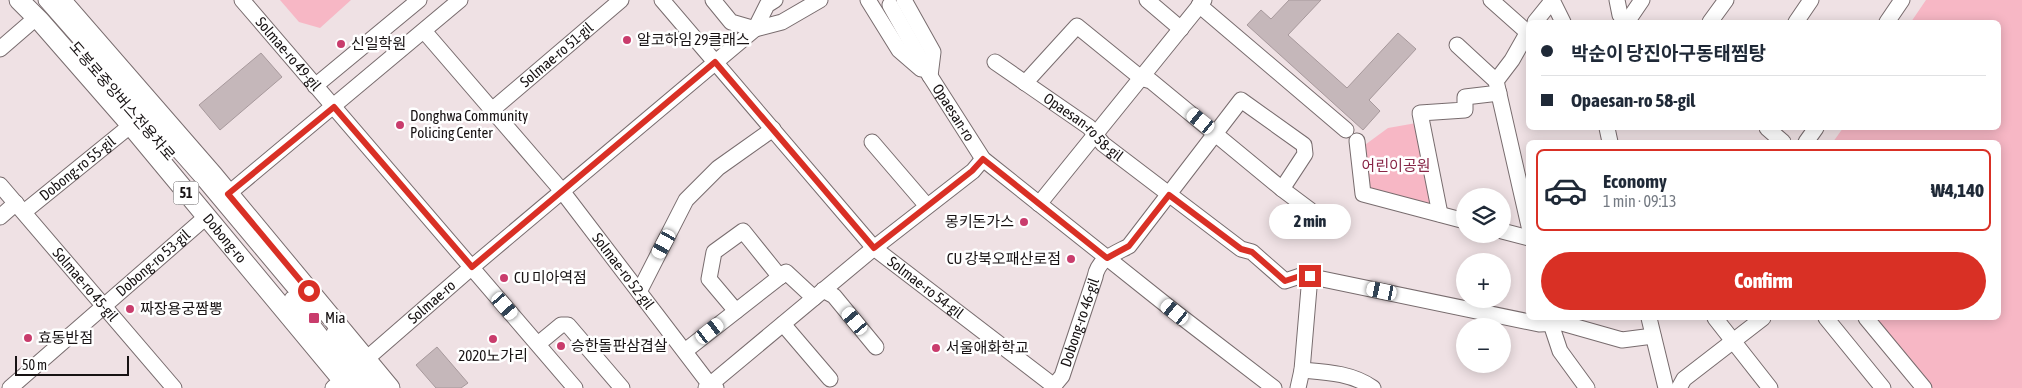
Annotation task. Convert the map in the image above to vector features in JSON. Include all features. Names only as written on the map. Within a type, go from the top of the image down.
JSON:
[{"type":"main road","name":"Dobong-ro","points":[[19,0],[36,9],[130,126],[314,344],[350,376],[390,388]]},
{"type":"main road","name":"Dobong-ro","points":[[62,0],[228,194],[350,376]]},
{"type":"street","points":[[27,0],[61,30]]},
{"type":"street","points":[[46,0],[206,182],[333,333],[350,376],[375,388]]},
{"type":"street","name":"Solmae-ro 49-gil","points":[[242,0],[575,388]]},
{"type":"street","points":[[316,86],[419,0]]},
{"type":"street","points":[[228,194],[460,0]]},
{"type":"street","name":"Solmae-ro 51-gil","points":[[492,110],[621,0]]},
{"type":"street","points":[[662,0],[715,62]]},
{"type":"street","points":[[713,0],[731,22],[754,29]]},
{"type":"street","name":"Solmae-ro","points":[[350,376],[472,267],[754,29],[767,5],[775,0]]},
{"type":"street","name":"Solmae-ro","points":[[754,29],[782,22],[820,0]]},
{"type":"street","points":[[868,0],[899,50],[930,76]]},
{"type":"street","points":[[1147,0],[1181,29]]},
{"type":"street","points":[[1491,0],[1526,25]]},
{"type":"street","points":[[1536,20],[1552,0],[1562,20]]},
{"type":"street","points":[[1617,0],[1620,16],[1624,20]]},
{"type":"street","points":[[1627,20],[1642,0]]},
{"type":"street","points":[[1711,20],[1726,0]]},
{"type":"street","points":[[1797,20],[1811,0]]},
{"type":"street","points":[[1888,20],[1902,0]]},
{"type":"street","name":"Opaesan-ro","points":[[897,3],[930,76],[983,159],[1274,388]]},
{"type":"street","points":[[1039,204],[1202,3],[1352,136],[1363,194],[1456,218]]},
{"type":"street","name":"도봉로중앙버스전용차로","points":[[36,9],[61,30],[265,266],[331,347],[350,376],[362,388]]},
{"type":"street","points":[[0,49],[36,9]]},
{"type":"street","points":[[1025,82],[1076,26],[1141,78],[1151,81],[1310,210]]},
{"type":"street","points":[[424,31],[562,191]]},
{"type":"street","points":[[1440,214],[1420,113],[1465,110],[1465,97],[1497,87],[1526,35]]},
{"type":"street","points":[[1457,45],[1497,87],[1526,213]]},
{"type":"street","points":[[81,53],[146,144]]},
{"type":"street","name":"Solmae-ro 54-gil","points":[[715,62],[874,248],[1053,387]]},
{"type":"street","name":"Opaesan-ro 58-gil","points":[[995,62],[1089,128],[1103,144],[1241,249],[1252,252],[1285,281],[1303,275],[1310,276]]},
{"type":"street","points":[[1107,258],[1129,246],[1242,100],[1304,145],[1305,154],[1282,189]]},
{"type":"street","name":"Dobong-ro 55-gil","points":[[0,217],[20,207],[130,126]]},
{"type":"street","points":[[639,292],[686,200],[718,168],[773,129]]},
{"type":"street","points":[[1769,130],[1781,140]]},
{"type":"street","points":[[872,142],[927,206]]},
{"type":"street","points":[[711,387],[874,248],[972,171],[983,159]]},
{"type":"street","name":"Solmae-ro 45-gil","points":[[0,185],[105,306],[170,387]]},
{"type":"street","name":"Solmae-ro 52-gil","points":[[562,191],[711,387]]},
{"type":"street","name":"Dobong-ro 53-gil","points":[[10,388],[206,217]]},
{"type":"street","points":[[736,311],[709,279],[714,252],[743,231],[780,277]]},
{"type":"street","points":[[1511,233],[1526,237]]},
{"type":"street","points":[[222,236],[265,266]]},
{"type":"street","name":"Dobong-ro 46-gil","points":[[1053,387],[1062,376],[1097,267],[1107,258]]},
{"type":"street","points":[[685,352],[786,272],[819,294],[834,296],[876,346]]},
{"type":"street","points":[[1298,388],[1302,370],[1310,276],[1515,320],[1539,324],[1550,321],[1562,323],[1622,340],[1654,336]]},
{"type":"street","points":[[276,279],[314,344]]},
{"type":"street","points":[[1650,320],[1666,388]]},
{"type":"street","points":[[1717,320],[1770,388]]},
{"type":"street","points":[[1679,388],[1684,379],[1761,320]]},
{"type":"street","points":[[1828,320],[1883,388]]},
{"type":"street","points":[[1868,320],[1924,388]]},
{"type":"street","points":[[1550,321],[1560,350],[1587,388]]},
{"type":"street","points":[[783,324],[830,380]]},
{"type":"street","points":[[538,344],[560,325],[568,326],[622,388]]},
{"type":"street","points":[[1302,370],[1337,373],[1365,382],[1373,388]]},
{"type":"green space","points":[[280,0],[351,0],[320,28],[299,22]]},
{"type":"green space","points":[[1926,0],[2022,0],[2022,388],[1925,388],[1869,320],[2001,320],[2001,140],[1834,140],[1842,130],[2001,130],[2001,20],[1912,20]]},
{"type":"green space","name":"어린이공원","points":[[1422,122],[1440,214],[1365,194],[1358,150],[1388,128]]},
{"type":"building","points":[[1289,0],[1321,0],[1288,35],[1347,88],[1398,33],[1416,49],[1369,100],[1380,111],[1363,130],[1247,25],[1261,10],[1271,19]]},
{"type":"building","points":[[261,53],[282,77],[220,130],[199,105]]},
{"type":"building","points":[[437,347],[468,383],[461,388],[436,388],[416,365]]},
{"type":"place","name":"알코하임 29클래스","points":[[627,40]]},
{"type":"place","name":"신일학원","points":[[341,44]]},
{"type":"place","name":"Donghwa Community Policing Center","points":[[400,125]]},
{"type":"place","name":"몽키돈가스","points":[[1024,222]]},
{"type":"place","name":"CU 강북오패산로점","points":[[1071,259]]},
{"type":"place","name":"CU 미아역점","points":[[504,278]]},
{"type":"place","name":"짜장용궁짬뽕","points":[[130,309]]},
{"type":"place","name":"Mia","points":[[314,318]]},
{"type":"place","name":"효동반점","points":[[28,338]]},
{"type":"place","name":"2020노가리","points":[[493,339]]},
{"type":"place","name":"승한돌판삼겹살","points":[[561,346]]},
{"type":"place","name":"서울애화학교","points":[[936,348]]},
{"type":"route","points":[[309,291],[228,194],[334,107],[472,267],[715,62],[874,248],[972,171],[983,159],[1107,258],[1129,246],[1169,195],[1241,249],[1252,252],[1285,281],[1303,275],[1310,276]]}]
